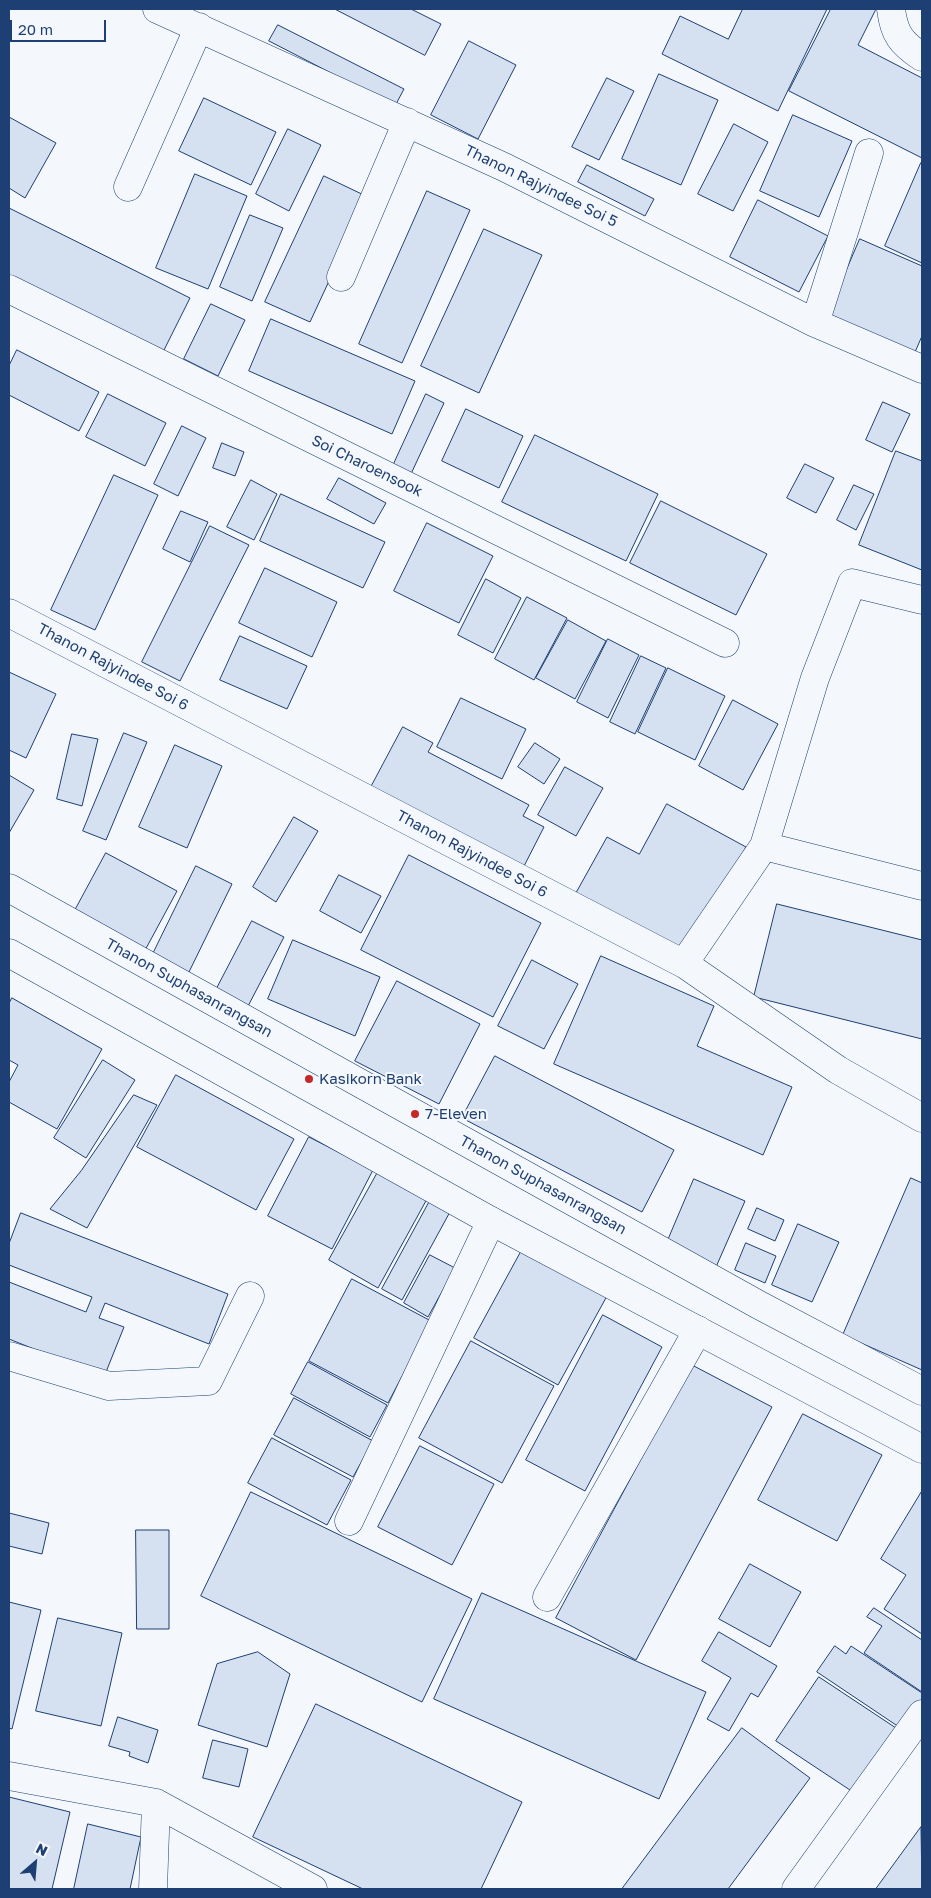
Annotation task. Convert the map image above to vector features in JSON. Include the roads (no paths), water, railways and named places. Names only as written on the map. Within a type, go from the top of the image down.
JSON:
[{"type":"street","name":"Thanon Rajyindee Soi 5","points":[[157,9],[504,167],[816,323],[922,369]]},
{"type":"street","points":[[891,9],[894,29],[909,49],[922,57]]},
{"type":"street","points":[[128,187],[199,27]]},
{"type":"street","points":[[341,277],[407,122]]},
{"type":"street","points":[[816,323],[868,153]]},
{"type":"street","name":"Soi Charoensook","points":[[9,289],[725,643]]},
{"type":"street","points":[[686,965],[689,956],[764,846],[816,678],[852,584],[922,600]]},
{"type":"street","name":"Thanon Rajyindee Soi 6","points":[[9,613],[686,965],[838,1070],[922,1118]]},
{"type":"street","points":[[764,846],[922,886]]},
{"type":"street","name":"Thanon Suphasanrangsan","points":[[9,888],[759,1305],[922,1391]]},
{"type":"street","points":[[9,953],[491,1221],[922,1449]]},
{"type":"street","points":[[349,1520],[491,1221]]},
{"type":"street","points":[[9,1356],[109,1386],[208,1381],[250,1296]]},
{"type":"street","points":[[547,1597],[698,1330]]},
{"type":"street","points":[[796,1889],[922,1714]]},
{"type":"street","points":[[9,1776],[156,1803],[313,1889]]},
{"type":"street","points":[[153,1889],[156,1803]]},
{"type":"place","name":"Kasikorn Bank","points":[[309,1079]]},
{"type":"place","name":"7-Eleven","points":[[415,1114]]}]
